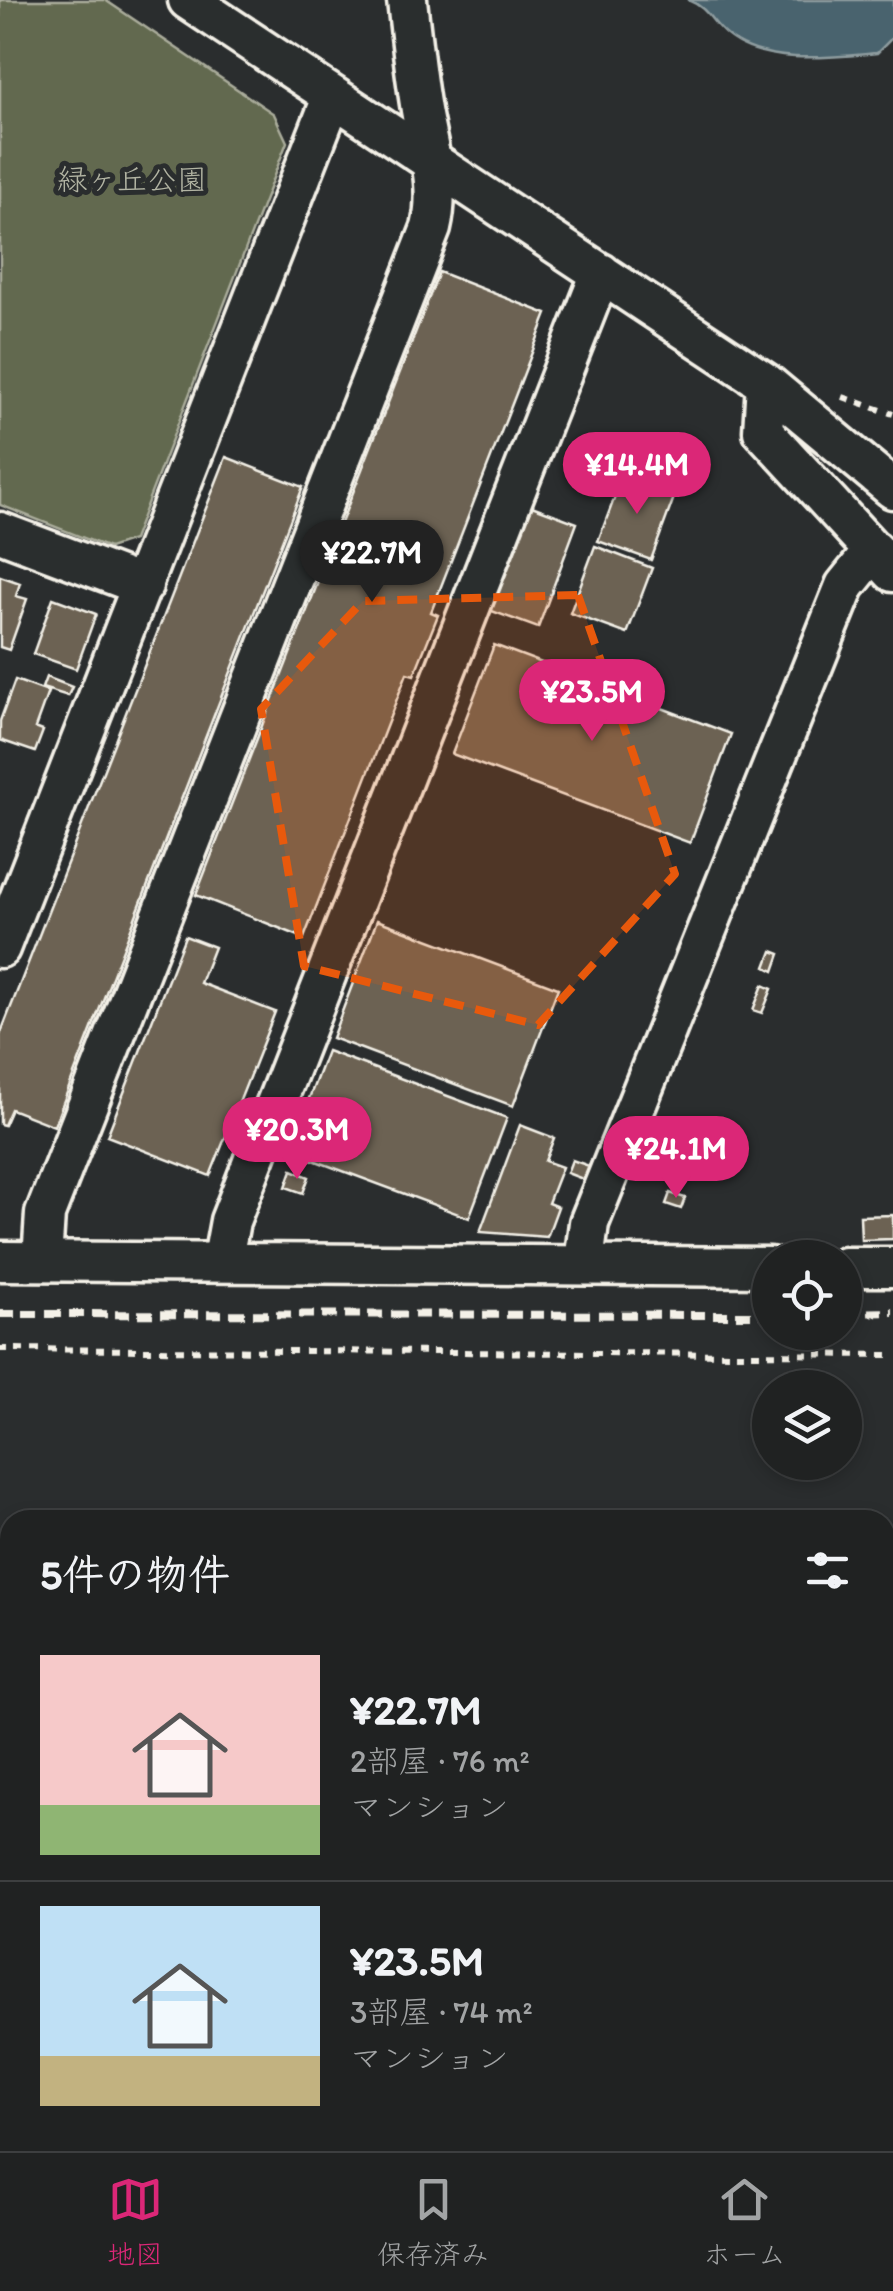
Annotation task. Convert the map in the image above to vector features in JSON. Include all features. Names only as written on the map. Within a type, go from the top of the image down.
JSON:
[{"type":"street","points":[[188,0],[766,383],[893,489]]},
{"type":"street","points":[[42,1260],[44,1214],[432,228],[437,203],[433,163],[421,112],[407,0]]},
{"type":"street","points":[[0,948],[332,98]]},
{"type":"street","points":[[223,1259],[230,1220],[601,272]]},
{"type":"street","points":[[584,1264],[590,1223],[844,586],[883,561],[763,431],[766,383]]},
{"type":"street","points":[[0,532],[143,586]]},
{"type":"street","points":[[0,1260],[752,1267]]},
{"type":"street","points":[[862,1267],[893,1267]]},
{"type":"path","points":[[0,1349],[893,1355]]},
{"type":"highlighted area","points":[[578,595],[675,874],[538,1025],[304,966],[261,709],[363,601]]},
{"type":"green space","name":"緑ヶ丘公園","points":[[0,0],[105,0],[274,114],[287,142],[133,540],[109,548],[0,505]]},
{"type":"water","points":[[688,0],[893,0],[893,37],[877,53],[780,56],[744,46]]},
{"type":"building","points":[[439,272],[547,314],[431,612],[438,615],[414,675],[407,673],[304,938],[196,895]]},
{"type":"building","points":[[226,457],[303,487],[54,1126],[11,1109],[4,1125],[0,1124],[0,1035]]},
{"type":"building","points":[[624,473],[676,492],[651,560],[598,541]]},
{"type":"building","points":[[529,505],[577,523],[538,628],[489,610]]},
{"type":"building","points":[[595,546],[652,568],[627,634],[570,613]]},
{"type":"building","points":[[0,576],[20,583],[16,596],[27,599],[9,650],[0,647]]},
{"type":"building","points":[[53,598],[96,614],[76,669],[33,654]]},
{"type":"building","points":[[494,645],[731,734],[690,843],[452,754]]},
{"type":"building","points":[[46,677],[72,687],[68,696],[42,688]]},
{"type":"building","points":[[15,680],[48,692],[35,728],[43,731],[35,752],[0,740],[0,721]]},
{"type":"building","points":[[377,920],[558,988],[513,1106],[332,1038]]},
{"type":"building","points":[[185,936],[214,947],[200,983],[275,1012],[210,1176],[107,1136]]},
{"type":"building","points":[[772,951],[780,954],[774,971],[766,967]]},
{"type":"building","points":[[763,985],[772,989],[762,1013],[753,1010]]},
{"type":"building","points":[[327,1051],[507,1118],[469,1218],[289,1151]]},
{"type":"building","points":[[520,1125],[554,1138],[545,1161],[562,1167],[548,1203],[558,1207],[547,1237],[480,1232]]},
{"type":"building","points":[[572,1160],[592,1167],[588,1181],[567,1173]]},
{"type":"building","points":[[292,1170],[309,1177],[303,1193],[286,1187]]},
{"type":"building","points":[[670,1193],[685,1198],[681,1209],[666,1204]]},
{"type":"building","points":[[893,1215],[893,1239],[861,1240],[860,1216]]},
{"type":"railway","points":[[862,1313],[893,1312]]},
{"type":"railway","points":[[0,1314],[752,1315]]}]
